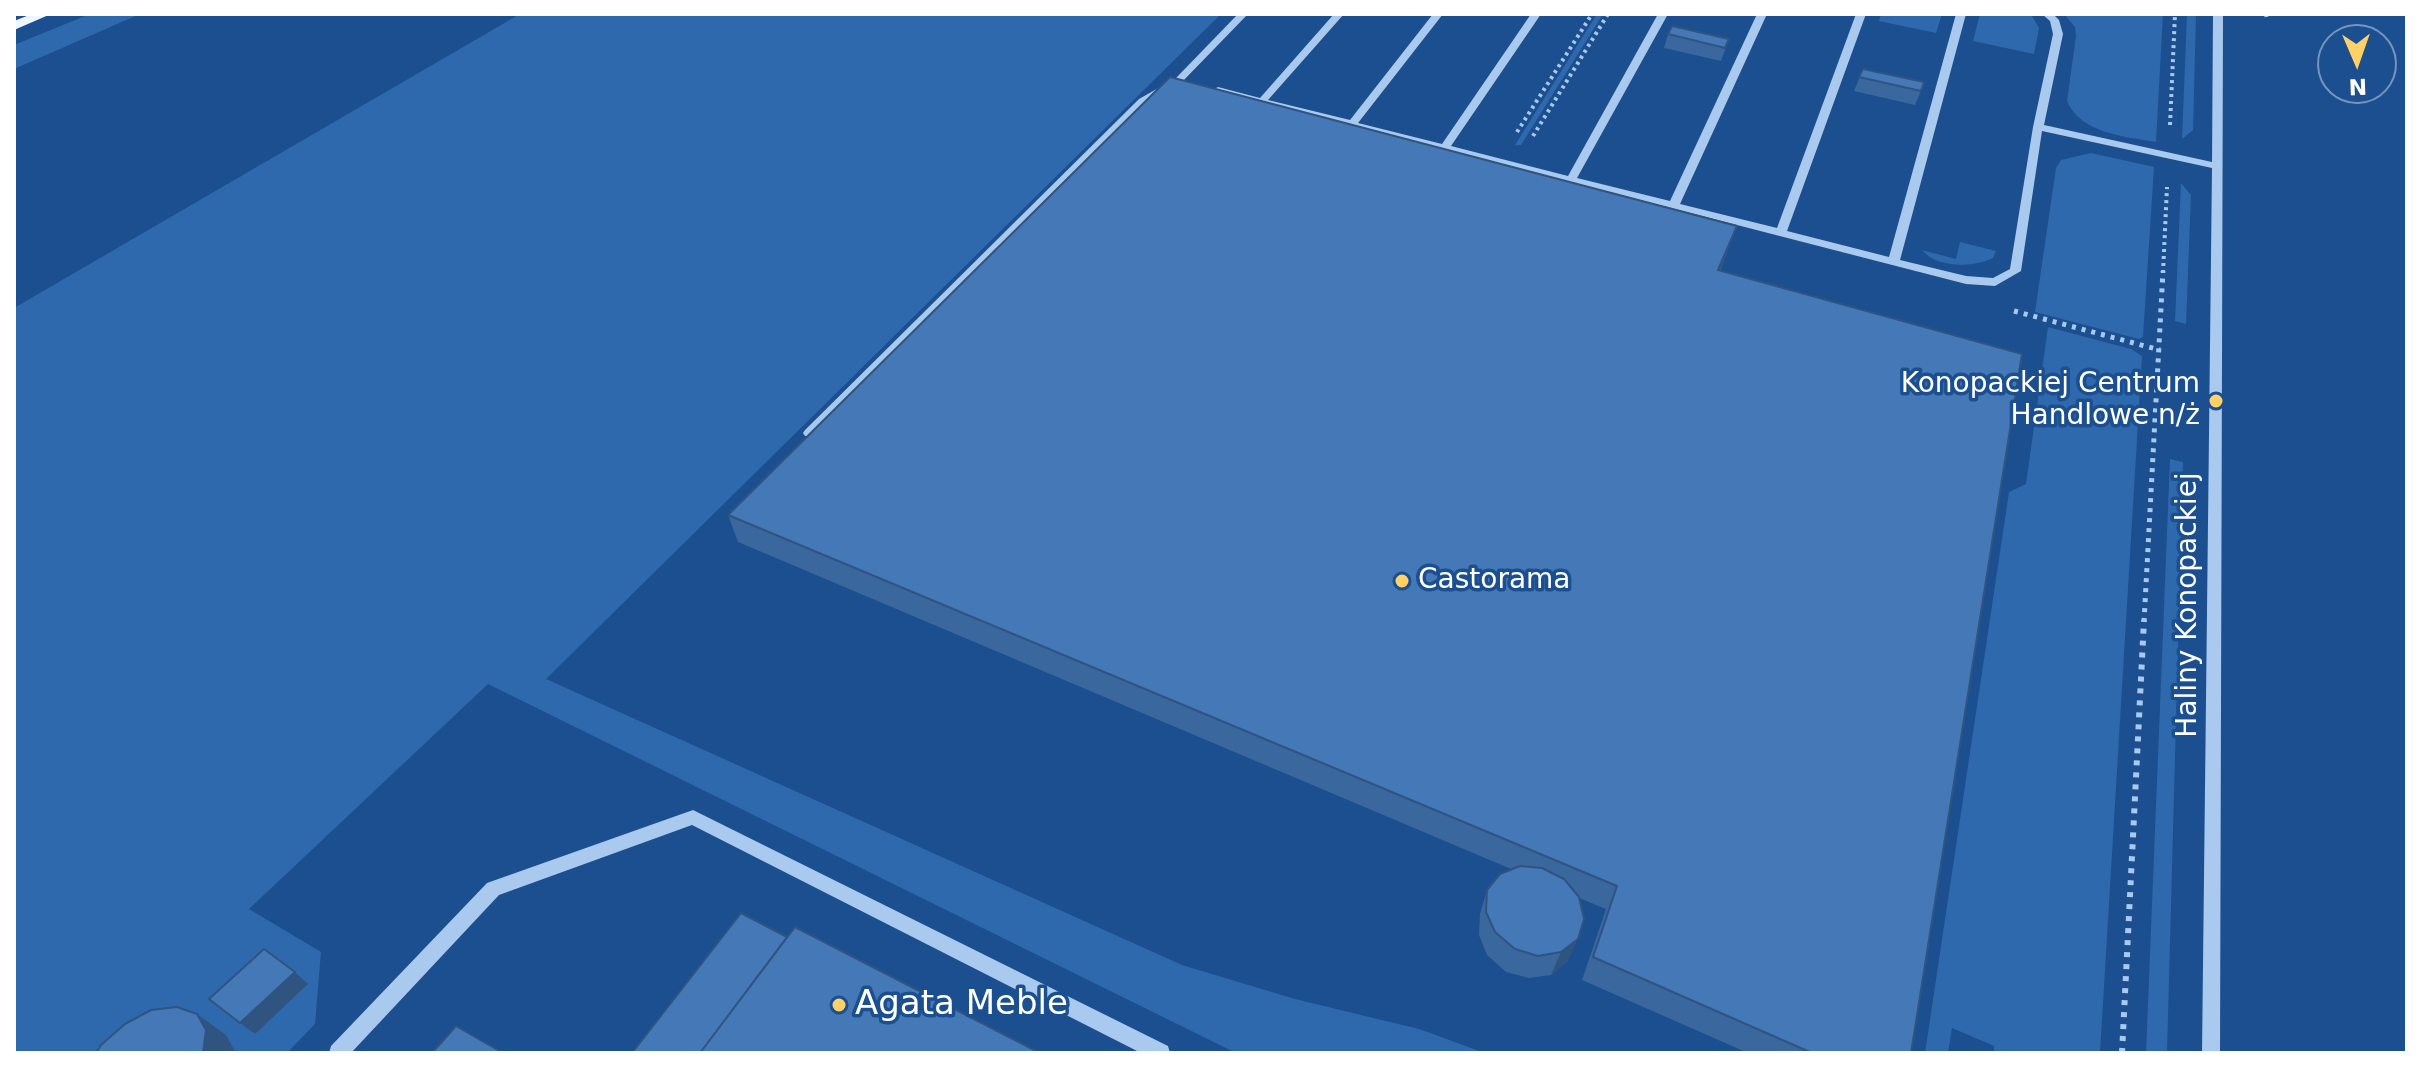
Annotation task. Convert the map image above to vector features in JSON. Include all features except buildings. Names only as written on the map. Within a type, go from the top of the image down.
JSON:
[{"type":"main road","points":[[14,26],[44,14]]},
{"type":"street","points":[[810,433],[1143,101],[1179,80],[1243,14]]},
{"type":"street","points":[[1262,101],[1339,14]]},
{"type":"street","points":[[1352,124],[1438,14]]},
{"type":"street","points":[[1445,147],[1536,14]]},
{"type":"street","points":[[1571,179],[1663,14]]},
{"type":"street","points":[[1674,205],[1762,14]]},
{"type":"street","points":[[1781,232],[1861,14]]},
{"type":"street","points":[[1894,261],[1961,14]]},
{"type":"street","points":[[1207,87],[1894,261],[1995,282],[2015,271],[2038,127],[2058,34],[2054,20],[2047,14]]},
{"type":"street","name":"Haliny Konopackiej","points":[[2211,1053],[2218,14]]},
{"type":"street","points":[[1179,80],[1193,84]]},
{"type":"street","points":[[2038,127],[2217,166]]},
{"type":"street","points":[[338,1053],[493,889],[693,817],[1161,1053]]},
{"type":"path","points":[[1513,138],[1592,14]]},
{"type":"path","points":[[1528,143],[1608,14]]},
{"type":"path","points":[[2266,14],[2267,20]]},
{"type":"path","points":[[2122,1053],[2161,317]]},
{"type":"shaded area","points":[[90,14],[140,14],[14,69],[14,45]]},
{"type":"shaded area","points":[[520,14],[1221,14],[546,679],[1182,965],[1295,999],[1419,1029],[1485,1053],[1236,1053],[488,684],[249,909],[321,952],[315,1024],[287,1053],[14,1053],[14,308]]},
{"type":"shaded area","points":[[1597,14],[1603,14],[1521,145],[1515,145]]},
{"type":"shaded area","points":[[1881,14],[1942,14],[1936,33],[1879,21]]},
{"type":"shaded area","points":[[1980,14],[2032,16],[2039,28],[2034,54],[1973,41]]},
{"type":"shaded area","points":[[2064,14],[2163,14],[2156,142],[2105,132],[2073,112],[2067,101],[2076,36],[2075,27]]},
{"type":"shaded area","points":[[2187,14],[2196,14],[2193,130],[2182,139]]},
{"type":"shaded area","points":[[2091,153],[2154,167],[2143,337],[2139,339],[2035,312],[2056,168],[2061,160]]},
{"type":"shaded area","points":[[2181,183],[2191,195],[2186,324],[2175,321]]},
{"type":"shaded area","points":[[1960,242],[1996,251],[1993,258],[1965,265],[1936,260],[1922,250],[1956,259]]},
{"type":"shaded area","points":[[2048,327],[2131,349],[2142,356],[2100,1053],[1994,1053],[1994,1046],[1952,1028],[1948,1053],[1925,1053],[2009,492],[2026,484]]},
{"type":"shaded area","points":[[2170,459],[2183,462],[2167,1053],[2146,1053]]},
{"type":"place","name":"Konopackiej Centrum Handlowe n/ż","points":[[2216,401]]},
{"type":"place","name":"Castorama","points":[[1402,581]]},
{"type":"place","name":"Agata Meble","points":[[839,1005]]}]
